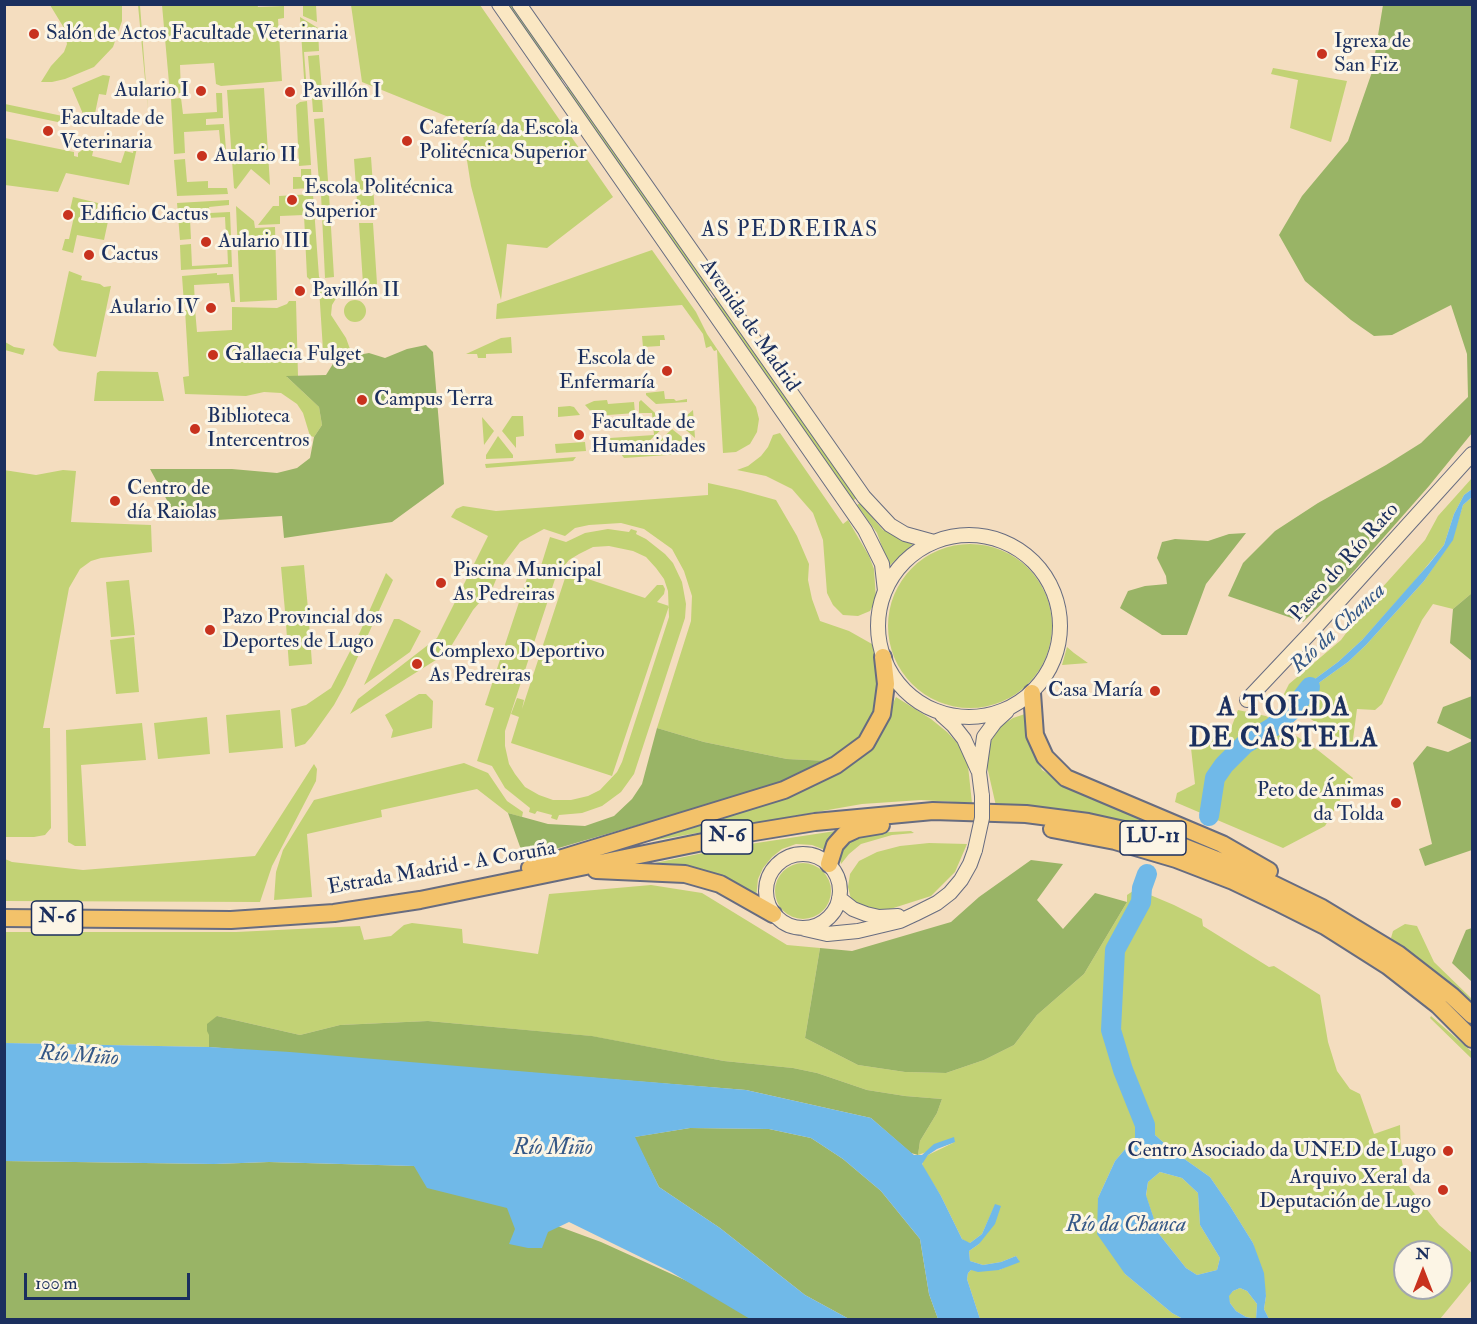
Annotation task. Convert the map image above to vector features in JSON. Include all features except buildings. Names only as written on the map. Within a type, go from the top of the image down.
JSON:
[{"type":"highway","points":[[501,883],[512,873],[784,790],[836,765],[866,743],[882,714],[886,684],[883,657]]},
{"type":"highway","points":[[1032,693],[1035,735],[1045,757],[1066,778],[1222,844],[1340,911],[1398,954]]},
{"type":"highway","name":"Estrada Madrid - A Coruña","points":[[4,918],[260,919],[354,911],[420,900],[751,832],[815,822],[933,811],[1026,814],[1088,822],[1142,834],[1184,847],[1250,873],[1322,908],[1398,954],[1473,1015]]},
{"type":"highway","name":"Estrada Madrid - A Coruña","points":[[884,815],[1010,823],[1064,830],[1116,841],[1176,859],[1233,881],[1325,926],[1388,966],[1438,1005],[1473,1039]]},
{"type":"highway","points":[[829,864],[835,845],[857,829],[898,823],[963,820]]},
{"type":"highway","points":[[572,869],[685,874],[720,884],[773,914]]},
{"type":"street","name":"Avenida de Madrid","points":[[499,4],[865,530],[882,564],[885,591]]},
{"type":"street","name":"Avenida de Madrid","points":[[519,4],[864,497],[890,525],[905,534],[934,542]]},
{"type":"street","name":"Paseo do Río Rato","points":[[1247,700],[1473,454]]},
{"type":"street","points":[[801,928],[821,923],[836,908],[839,883],[829,864],[820,858],[798,854],[787,857],[778,863],[767,882],[768,904],[773,914],[790,926],[827,934],[858,932],[900,921],[915,914],[937,903],[950,893],[970,864],[982,818],[979,772],[984,737],[995,722],[1010,708],[1032,693],[1048,672],[1058,647],[1059,611],[1045,575],[1027,556],[1010,545],[992,538],[972,535],[934,542],[905,562],[885,591],[877,626],[883,657],[896,681],[915,700],[939,713],[953,725],[964,740],[979,772]]},
{"type":"street","points":[[939,713],[963,718],[987,716],[1010,708]]},
{"type":"street","points":[[839,898],[853,909],[879,917],[915,914]]},
{"type":"green space","points":[[257,4],[258,7],[284,6],[284,18],[278,19],[282,81],[221,86],[216,84],[214,63],[180,65],[181,93],[170,94],[162,5]]},
{"type":"green space","points":[[50,5],[122,5],[122,21],[113,47],[94,67],[65,79],[41,82],[64,52],[67,44],[64,28]]},
{"type":"green space","points":[[138,5],[140,5],[148,111]]},
{"type":"green space","points":[[303,5],[316,5],[317,22],[303,16]]},
{"type":"green space","points":[[351,5],[480,5],[613,197],[547,248],[507,244],[501,300],[471,186],[461,122],[362,82]]},
{"type":"green space","points":[[507,5],[512,5],[564,78],[559,81]]},
{"type":"green space","points":[[1383,5],[1472,5],[1472,433],[1429,486],[1347,579],[1303,622],[1228,596],[1243,563],[1275,531],[1421,443],[1468,397],[1467,354],[1451,305],[1392,335],[1374,336],[1351,320],[1305,281],[1279,235],[1302,196],[1348,141],[1372,72]]},
{"type":"green space","points":[[300,17],[318,28],[319,51],[304,52],[307,92],[305,93]]},
{"type":"green space","points":[[319,55],[322,90],[311,91],[308,56]]},
{"type":"green space","points":[[1273,68],[1347,81],[1331,142],[1290,128],[1298,80],[1271,74]]},
{"type":"green space","points":[[103,75],[110,76],[106,95],[99,94],[93,123],[86,121],[72,88]]},
{"type":"green space","points":[[568,86],[712,290],[708,292],[565,88]]},
{"type":"green space","points":[[264,88],[270,185],[251,169],[236,189],[234,188],[227,90]]},
{"type":"green space","points":[[216,93],[222,93],[223,118],[206,119],[206,125],[224,124],[226,150],[221,150],[219,130],[184,132],[185,153],[174,154],[171,99],[181,98],[183,114],[217,112]]},
{"type":"green space","points":[[322,97],[323,112],[313,112],[312,98]]},
{"type":"green space","points":[[307,101],[311,165],[299,166],[296,105]]},
{"type":"green space","points":[[5,104],[80,121],[72,125],[5,111]]},
{"type":"green space","points":[[324,118],[328,181],[319,182],[314,119]]},
{"type":"green space","points":[[90,137],[96,139],[92,156],[121,163],[125,151],[133,153],[135,142],[138,143],[129,185],[66,173],[58,192],[5,185],[5,138],[74,152],[74,156],[78,157],[78,153],[88,146]]},
{"type":"green space","points":[[371,157],[375,214],[358,215],[354,159]]},
{"type":"green space","points":[[185,159],[187,182],[208,181],[208,188],[227,188],[228,194],[177,196],[174,160]]},
{"type":"green space","points":[[301,169],[311,169],[312,188],[293,189],[293,177],[301,177]]},
{"type":"green space","points":[[313,194],[319,277],[327,286],[337,285],[341,290],[332,305],[331,315],[346,338],[350,349],[323,350],[319,288],[307,277],[304,215],[280,216],[280,224],[258,225],[273,206],[279,206],[279,196]]},
{"type":"green space","points":[[321,194],[329,194],[334,277],[325,278]]},
{"type":"green space","points":[[73,197],[98,203],[97,209],[110,212],[104,240],[77,235],[73,253],[62,250],[65,239],[69,239],[75,212],[70,210]]},
{"type":"green space","points":[[229,200],[229,205],[209,207],[210,213],[230,212],[231,236],[226,237],[225,217],[190,219],[191,239],[180,240],[177,203]]},
{"type":"green space","points":[[236,206],[254,221],[255,228],[275,227],[277,300],[240,302]]},
{"type":"green space","points":[[359,223],[373,223],[378,299],[363,284]]},
{"type":"green space","points":[[227,241],[231,241],[232,267],[181,270],[180,245],[191,244],[192,266],[228,264]]},
{"type":"green space","points":[[652,250],[696,312],[707,334],[756,407],[759,419],[757,432],[750,444],[736,452],[723,453],[717,350],[714,351],[711,346],[706,348],[703,334],[682,305],[496,319],[497,304]]},
{"type":"green space","points":[[69,271],[82,276],[81,280],[104,287],[111,286],[96,357],[59,351],[53,345]]},
{"type":"green space","points":[[217,273],[217,275],[233,274],[235,302],[231,302],[229,283],[194,285],[195,304],[184,304],[182,276]]},
{"type":"green space","points":[[717,297],[857,498],[852,501],[713,299]]},
{"type":"green space","points":[[355,300],[363,303],[366,311],[363,319],[355,322],[347,319],[344,311],[347,303]]},
{"type":"green space","points":[[289,301],[296,301],[298,376],[287,377],[319,407],[322,425],[314,437],[310,436],[303,413],[297,404],[281,393],[264,392],[246,396],[185,394],[183,377],[189,376],[185,310],[195,309],[197,332],[232,330],[232,307],[277,308]]},
{"type":"green space","points":[[664,335],[665,340],[660,340],[660,346],[643,347],[642,336]]},
{"type":"green space","points":[[511,337],[512,353],[486,354],[486,358],[478,358],[477,354],[466,354],[501,338]]},
{"type":"green space","points":[[5,342],[25,349],[23,355],[5,350]]},
{"type":"green space","points":[[426,345],[433,352],[444,484],[392,522],[284,538],[282,516],[201,521],[175,515],[150,469],[232,469],[277,473],[297,468],[310,458],[314,437],[322,425],[319,407],[286,376],[326,375],[336,359],[369,353],[385,358],[407,349]]},
{"type":"green space","points":[[100,371],[158,372],[164,401],[94,401],[97,373]]},
{"type":"green space","points":[[664,391],[665,399],[676,401],[687,399],[687,402],[656,404],[646,395],[646,393]]},
{"type":"green space","points":[[607,400],[608,404],[634,402],[635,413],[595,416],[585,405],[594,401]]},
{"type":"green space","points":[[641,400],[667,424],[646,444],[626,446],[625,442],[611,443],[610,438],[654,435],[652,413],[639,413]]},
{"type":"green space","points":[[558,407],[574,407],[580,415],[558,417]]},
{"type":"green space","points":[[693,410],[695,438],[678,423]]},
{"type":"green space","points":[[512,416],[523,416],[524,436],[516,437],[516,448],[502,431]]},
{"type":"green space","points":[[482,417],[494,431],[484,445]]},
{"type":"green space","points":[[672,429],[687,441],[657,443]]},
{"type":"green space","points":[[780,433],[843,524],[848,520],[869,556],[874,569],[876,599],[870,611],[858,616],[843,615],[833,605],[827,593],[823,540],[813,513],[792,489],[766,476],[737,470],[748,466],[761,456],[773,435]]},
{"type":"green space","points":[[498,436],[513,458],[486,459],[486,455]]},
{"type":"green space","points":[[585,442],[586,451],[556,453],[555,444]]},
{"type":"green space","points":[[697,448],[697,453],[624,458],[621,454]]},
{"type":"green space","points":[[576,457],[573,461],[486,468],[485,464]]},
{"type":"green space","points":[[4,470],[36,475],[63,470],[76,471],[71,522],[151,525],[152,552],[91,561],[80,569],[69,588],[43,728],[50,728],[51,828],[45,835],[34,837],[5,837]]},
{"type":"green space","points":[[1472,478],[1472,489],[1464,495],[1454,514],[1444,545],[1413,583],[1362,640],[1338,662],[1304,687],[1292,707],[1281,700],[1289,684],[1341,640],[1370,601],[1425,540],[1438,516]]},
{"type":"green space","points":[[708,483],[776,500],[797,536],[809,564],[808,580],[820,621],[849,631],[872,644],[878,668],[876,703],[869,722],[858,740],[828,761],[787,759],[704,742],[657,728],[691,621],[692,596],[684,571],[672,549],[644,529],[621,523],[575,528],[565,536],[544,529],[520,542],[501,567],[493,587],[473,610],[447,653],[350,714],[358,699],[437,638],[488,536],[451,517],[456,509],[463,506],[496,511],[708,495]]},
{"type":"green space","points":[[1472,497],[1472,593],[1453,609],[1433,604],[1422,620],[1382,704],[1375,710],[1357,709],[1352,747],[1296,709],[1320,682],[1348,662],[1366,645],[1424,581],[1452,540],[1463,505]]},
{"type":"green space","points":[[860,503],[883,530],[913,544],[889,566],[877,533],[857,505]]},
{"type":"green space","points":[[608,529],[629,532],[631,529],[637,531],[636,534],[665,554],[673,563],[682,582],[686,604],[685,618],[634,774],[621,792],[602,806],[582,813],[559,815],[557,820],[551,818],[552,815],[537,811],[535,814],[529,812],[530,808],[505,788],[492,766],[477,761],[494,708],[485,705],[530,569],[539,572],[550,537],[566,542],[585,533]],"holes":[[[609,546],[633,551],[646,557],[664,579],[668,591],[669,617],[617,772],[600,790],[588,796],[571,800],[553,800],[525,787],[515,774],[509,764],[505,746],[505,731],[556,576],[569,560],[593,547]]]},
{"type":"green space","points":[[1246,533],[1206,584],[1187,635],[1162,635],[1120,608],[1128,591],[1145,586],[1167,584],[1166,576],[1157,558],[1162,542],[1175,539],[1208,541],[1229,534]]},
{"type":"green space","points":[[970,544],[986,545],[1002,550],[1016,557],[1028,568],[1039,580],[1046,594],[1051,610],[1051,642],[1046,658],[1039,672],[1028,684],[1016,695],[1002,702],[986,707],[970,708],[954,707],[938,702],[924,695],[912,684],[901,672],[894,658],[889,642],[888,626],[889,610],[894,594],[901,580],[912,568],[924,557],[938,550],[954,545]]},
{"type":"green space","points":[[304,565],[309,620],[286,622],[281,567]]},
{"type":"green space","points":[[567,572],[645,598],[657,585],[663,585],[664,594],[657,602],[669,606],[612,776],[511,743],[519,717],[511,714],[517,698],[524,700],[522,709]]},
{"type":"green space","points":[[386,573],[393,580],[345,685],[312,736],[305,744],[295,747],[291,709],[306,705],[331,688],[360,632]]},
{"type":"green space","points":[[129,580],[135,635],[111,637],[106,582]]},
{"type":"green space","points":[[1472,593],[1472,661],[1450,643],[1453,609]]},
{"type":"green space","points":[[394,619],[399,619],[421,631],[410,652],[364,685]]},
{"type":"green space","points":[[309,622],[312,664],[289,666],[286,624]]},
{"type":"green space","points":[[134,637],[139,692],[116,694],[110,640]]},
{"type":"green space","points":[[1067,647],[1074,653],[1088,663],[1062,665]]},
{"type":"green space","points":[[419,694],[426,694],[433,701],[432,728],[391,738],[393,730],[385,715]]},
{"type":"green space","points":[[1472,696],[1472,740],[1437,723],[1443,707]]},
{"type":"green space","points":[[896,697],[931,719],[960,746],[968,766],[972,803],[921,800],[862,804],[640,843],[816,785],[849,765],[873,744]]},
{"type":"green space","points":[[280,710],[283,748],[229,753],[226,715]]},
{"type":"green space","points":[[1238,710],[1266,716],[1319,751],[1353,778],[1325,826],[1283,848],[1175,802],[1177,793],[1195,784],[1191,748],[1202,744],[1214,733],[1228,736]]},
{"type":"green space","points":[[1025,714],[1030,742],[1042,770],[1065,784],[1199,843],[1198,845],[996,806],[986,762],[991,741],[1002,725]]},
{"type":"green space","points":[[207,717],[210,754],[158,759],[154,723]]},
{"type":"green space","points":[[142,723],[146,760],[81,765],[86,846],[75,846],[68,842],[66,730]]},
{"type":"green space","points":[[657,728],[704,742],[787,759],[828,761],[769,787],[524,858],[508,813],[548,824],[585,826],[614,816],[632,799],[642,784]]},
{"type":"green space","points":[[1472,741],[1472,850],[1425,866],[1419,849],[1432,844],[1413,763],[1427,746],[1448,752]]},
{"type":"green space","points":[[464,763],[488,773],[507,801],[523,812],[522,817],[508,813],[477,789],[381,810],[382,817],[307,834],[312,897],[274,900],[276,872],[283,850],[314,800]]},
{"type":"green space","points":[[314,764],[317,769],[316,781],[272,866],[260,902],[5,901],[5,859],[12,862],[83,870],[255,856]]},
{"type":"green space","points":[[842,830],[825,850],[812,845],[796,844],[782,849],[763,868],[758,879],[756,898],[650,867],[650,864],[737,846]]},
{"type":"green space","points":[[911,831],[914,833],[892,835],[861,844],[841,864],[842,848],[846,841],[871,833]]},
{"type":"green space","points":[[929,843],[967,844],[955,872],[931,896],[884,911],[860,908],[851,899],[848,887],[850,874],[859,861],[877,852],[900,846]]},
{"type":"green space","points":[[1031,860],[1063,864],[1037,900],[1063,929],[1095,893],[1127,902],[1084,974],[1037,1015],[1014,1045],[984,1060],[946,1073],[905,1072],[858,1065],[805,1038],[820,948],[852,951],[951,922],[979,897]]},
{"type":"green space","points":[[803,863],[814,865],[823,871],[829,880],[831,891],[829,902],[823,911],[814,917],[803,919],[792,917],[783,911],[777,902],[775,891],[777,880],[783,871],[792,865]]},
{"type":"green space","points":[[651,885],[702,893],[787,945],[820,948],[805,1038],[858,1065],[905,1072],[946,1073],[984,1060],[1014,1045],[1037,1015],[1084,974],[1127,902],[1127,895],[1136,889],[1202,919],[1203,926],[1320,995],[1328,1042],[1337,1071],[1350,1089],[1360,1094],[1374,1134],[1400,1125],[1401,1157],[1407,1184],[1439,1225],[1472,1253],[1472,1280],[1440,1319],[1269,1319],[1264,1309],[1266,1296],[1253,1243],[1230,1206],[1210,1177],[1173,1151],[1145,1126],[1115,1161],[1098,1198],[1125,1274],[1172,1313],[1183,1319],[980,1319],[967,1279],[968,1273],[971,1270],[999,1270],[1019,1261],[1016,1256],[1001,1262],[983,1265],[970,1261],[969,1251],[979,1244],[995,1205],[982,1234],[970,1243],[966,1242],[962,1239],[941,1196],[922,1166],[923,1160],[928,1155],[955,1142],[918,1155],[920,1141],[937,1113],[942,1099],[867,1090],[817,1073],[793,1068],[724,1061],[591,1036],[428,1021],[340,1025],[300,1035],[217,1016],[209,1033],[209,1047],[5,1043],[5,932],[236,932],[360,926],[364,940],[391,936],[404,925],[412,923],[462,929],[463,943],[538,954],[549,894]]},
{"type":"green space","points":[[1405,924],[1417,926],[1434,962],[1472,999],[1472,1006],[1391,938],[1393,931]]},
{"type":"green space","points":[[1472,928],[1472,982],[1452,963],[1466,930]]},
{"type":"green space","points":[[217,1016],[300,1035],[340,1025],[428,1021],[592,1036],[724,1061],[793,1068],[817,1073],[867,1090],[942,1099],[937,1113],[920,1141],[918,1155],[911,1153],[871,1118],[746,1090],[209,1047],[207,1024]]},
{"type":"green space","points":[[1431,1016],[1472,1052],[1472,1059],[1430,1018]]},
{"type":"green space","points":[[690,1128],[769,1129],[811,1138],[843,1159],[881,1191],[920,1239],[929,1294],[938,1319],[849,1319],[805,1295],[720,1228],[659,1187],[634,1137]]},
{"type":"green space","points":[[5,1161],[214,1164],[269,1162],[414,1166],[473,1189],[533,1217],[601,1242],[698,1286],[759,1320],[5,1320]]},
{"type":"green space","points":[[1160,1172],[1182,1178],[1198,1193],[1200,1225],[1220,1258],[1217,1270],[1197,1275],[1186,1268],[1159,1234],[1146,1196],[1148,1182]]},
{"type":"green space","points":[[1240,1288],[1247,1291],[1257,1304],[1256,1319],[1246,1317],[1236,1311],[1230,1303],[1228,1296]]},
{"type":"water","points":[[1472,489],[1472,497],[1463,505],[1453,540],[1424,581],[1366,645],[1348,662],[1320,682],[1296,709],[1292,707],[1304,687],[1338,662],[1362,640],[1429,564],[1444,545],[1454,514],[1464,495]]},
{"type":"water","name":"Río Miño","points":[[5,1043],[209,1047],[290,1052],[746,1090],[871,1118],[914,1155],[922,1155],[934,1144],[954,1137],[955,1142],[928,1155],[922,1164],[962,1239],[970,1243],[982,1234],[995,1204],[1001,1206],[995,1224],[979,1244],[969,1251],[970,1261],[983,1265],[1001,1262],[1016,1256],[1020,1262],[999,1270],[978,1272],[971,1270],[968,1273],[967,1279],[980,1319],[938,1319],[929,1294],[920,1239],[881,1191],[843,1159],[811,1138],[769,1129],[690,1128],[635,1137],[659,1187],[720,1228],[805,1295],[849,1319],[750,1319],[671,1272],[569,1222],[548,1232],[542,1248],[509,1244],[515,1229],[507,1208],[427,1188],[414,1166],[269,1162],[214,1164],[5,1161]]},
{"type":"water","name":"Río da Chanca","points":[[1145,1126],[1173,1151],[1210,1177],[1253,1243],[1264,1273],[1266,1296],[1264,1309],[1269,1319],[1256,1319],[1183,1319],[1172,1313],[1125,1274],[1097,1234],[1098,1198],[1115,1161]],"holes":[[[1160,1172],[1182,1178],[1198,1193],[1200,1225],[1220,1258],[1217,1270],[1197,1275],[1186,1268],[1159,1234],[1146,1195],[1148,1182]],[[1240,1288],[1247,1291],[1257,1304],[1256,1319],[1246,1317],[1236,1311],[1230,1303],[1229,1296]]]},
{"type":"waterway","name":"Río da Chanca","points":[[1209,816],[1215,778],[1224,765],[1245,744],[1273,727],[1293,709],[1310,687]]},
{"type":"waterway","name":"Río da Chanca","points":[[1142,1151],[1145,1125],[1123,1070],[1111,1030],[1115,950],[1141,902],[1142,888],[1147,874]]},
{"type":"place","name":"Salón de Actos Facultade Veterinaria","points":[[34,34]]},
{"type":"place","name":"Igrexa de San Fiz","points":[[1322,54]]},
{"type":"place","name":"Aulario I","points":[[201,91]]},
{"type":"place","name":"Pavillón I","points":[[290,92]]},
{"type":"place","name":"Facultade de Veterinaria","points":[[48,131]]},
{"type":"place","name":"Cafetería da Escola Politécnica Superior","points":[[407,141]]},
{"type":"place","name":"Aulario II","points":[[202,156]]},
{"type":"place","name":"Escola Politécnica Superior","points":[[292,200]]},
{"type":"place","name":"Edificio Cactus","points":[[68,215]]},
{"type":"place","name":"Aulario III","points":[[206,242]]},
{"type":"place","name":"Cactus","points":[[89,255]]},
{"type":"place","name":"Pavillón II","points":[[300,291]]},
{"type":"place","name":"Aulario IV","points":[[211,308]]},
{"type":"place","name":"Gallaecia Fulget","points":[[213,355]]},
{"type":"place","name":"Escola de Enfermaría","points":[[667,371]]},
{"type":"place","name":"Campus Terra","points":[[362,400]]},
{"type":"place","name":"Biblioteca Intercentros","points":[[195,429]]},
{"type":"place","name":"Facultade de Humanidades","points":[[579,435]]},
{"type":"place","name":"Centro de día Raiolas","points":[[115,501]]},
{"type":"place","name":"Piscina Municipal As Pedreiras","points":[[441,583]]},
{"type":"place","name":"Pazo Provincial dos Deportes de Lugo","points":[[210,630]]},
{"type":"place","name":"Complexo Deportivo As Pedreiras","points":[[417,664]]},
{"type":"place","name":"Casa María","points":[[1155,691]]},
{"type":"place","name":"Peto de Ánimas da Tolda","points":[[1396,803]]},
{"type":"place","name":"Centro Asociado da UNED de Lugo","points":[[1448,1151]]},
{"type":"place","name":"Arquivo Xeral da Deputación de Lugo","points":[[1443,1190]]},
{"type":"district","name":"AS PEDREIRAS","points":[[790,231]]},
{"type":"district","name":"A TOLDA DE CASTELA","points":[[1284,724]]}]
